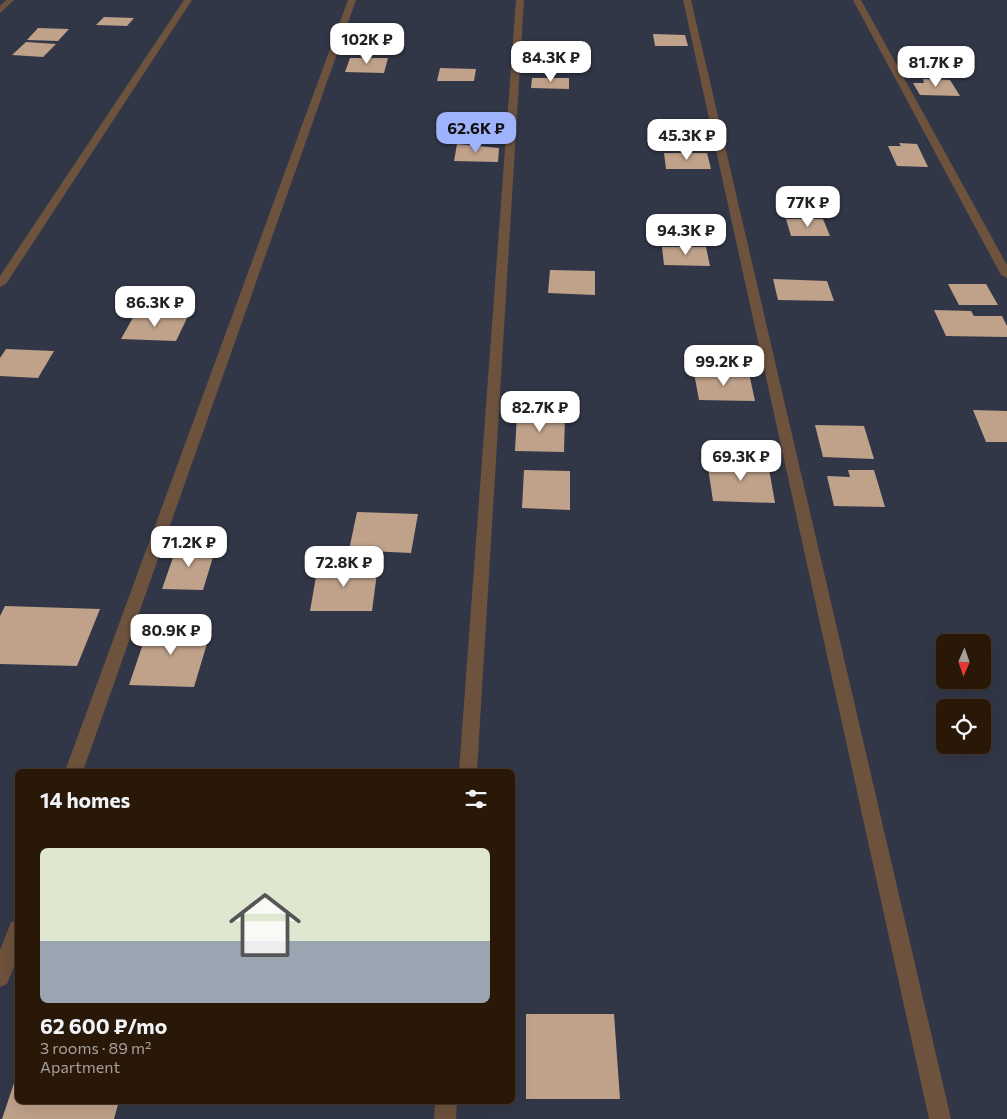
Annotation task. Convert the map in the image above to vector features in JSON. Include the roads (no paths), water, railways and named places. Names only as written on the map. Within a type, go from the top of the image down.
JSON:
[{"type":"lane","points":[[0,11],[10,0]]},
{"type":"lane","points":[[0,284],[188,0]]},
{"type":"lane","points":[[75,769],[352,0]]},
{"type":"lane","points":[[468,769],[520,0]]},
{"type":"lane","points":[[687,0],[940,1119]]},
{"type":"lane","points":[[857,0],[1007,275]]},
{"type":"lane","points":[[0,977],[15,936]]},
{"type":"lane","points":[[445,1119],[446,1104]]}]
